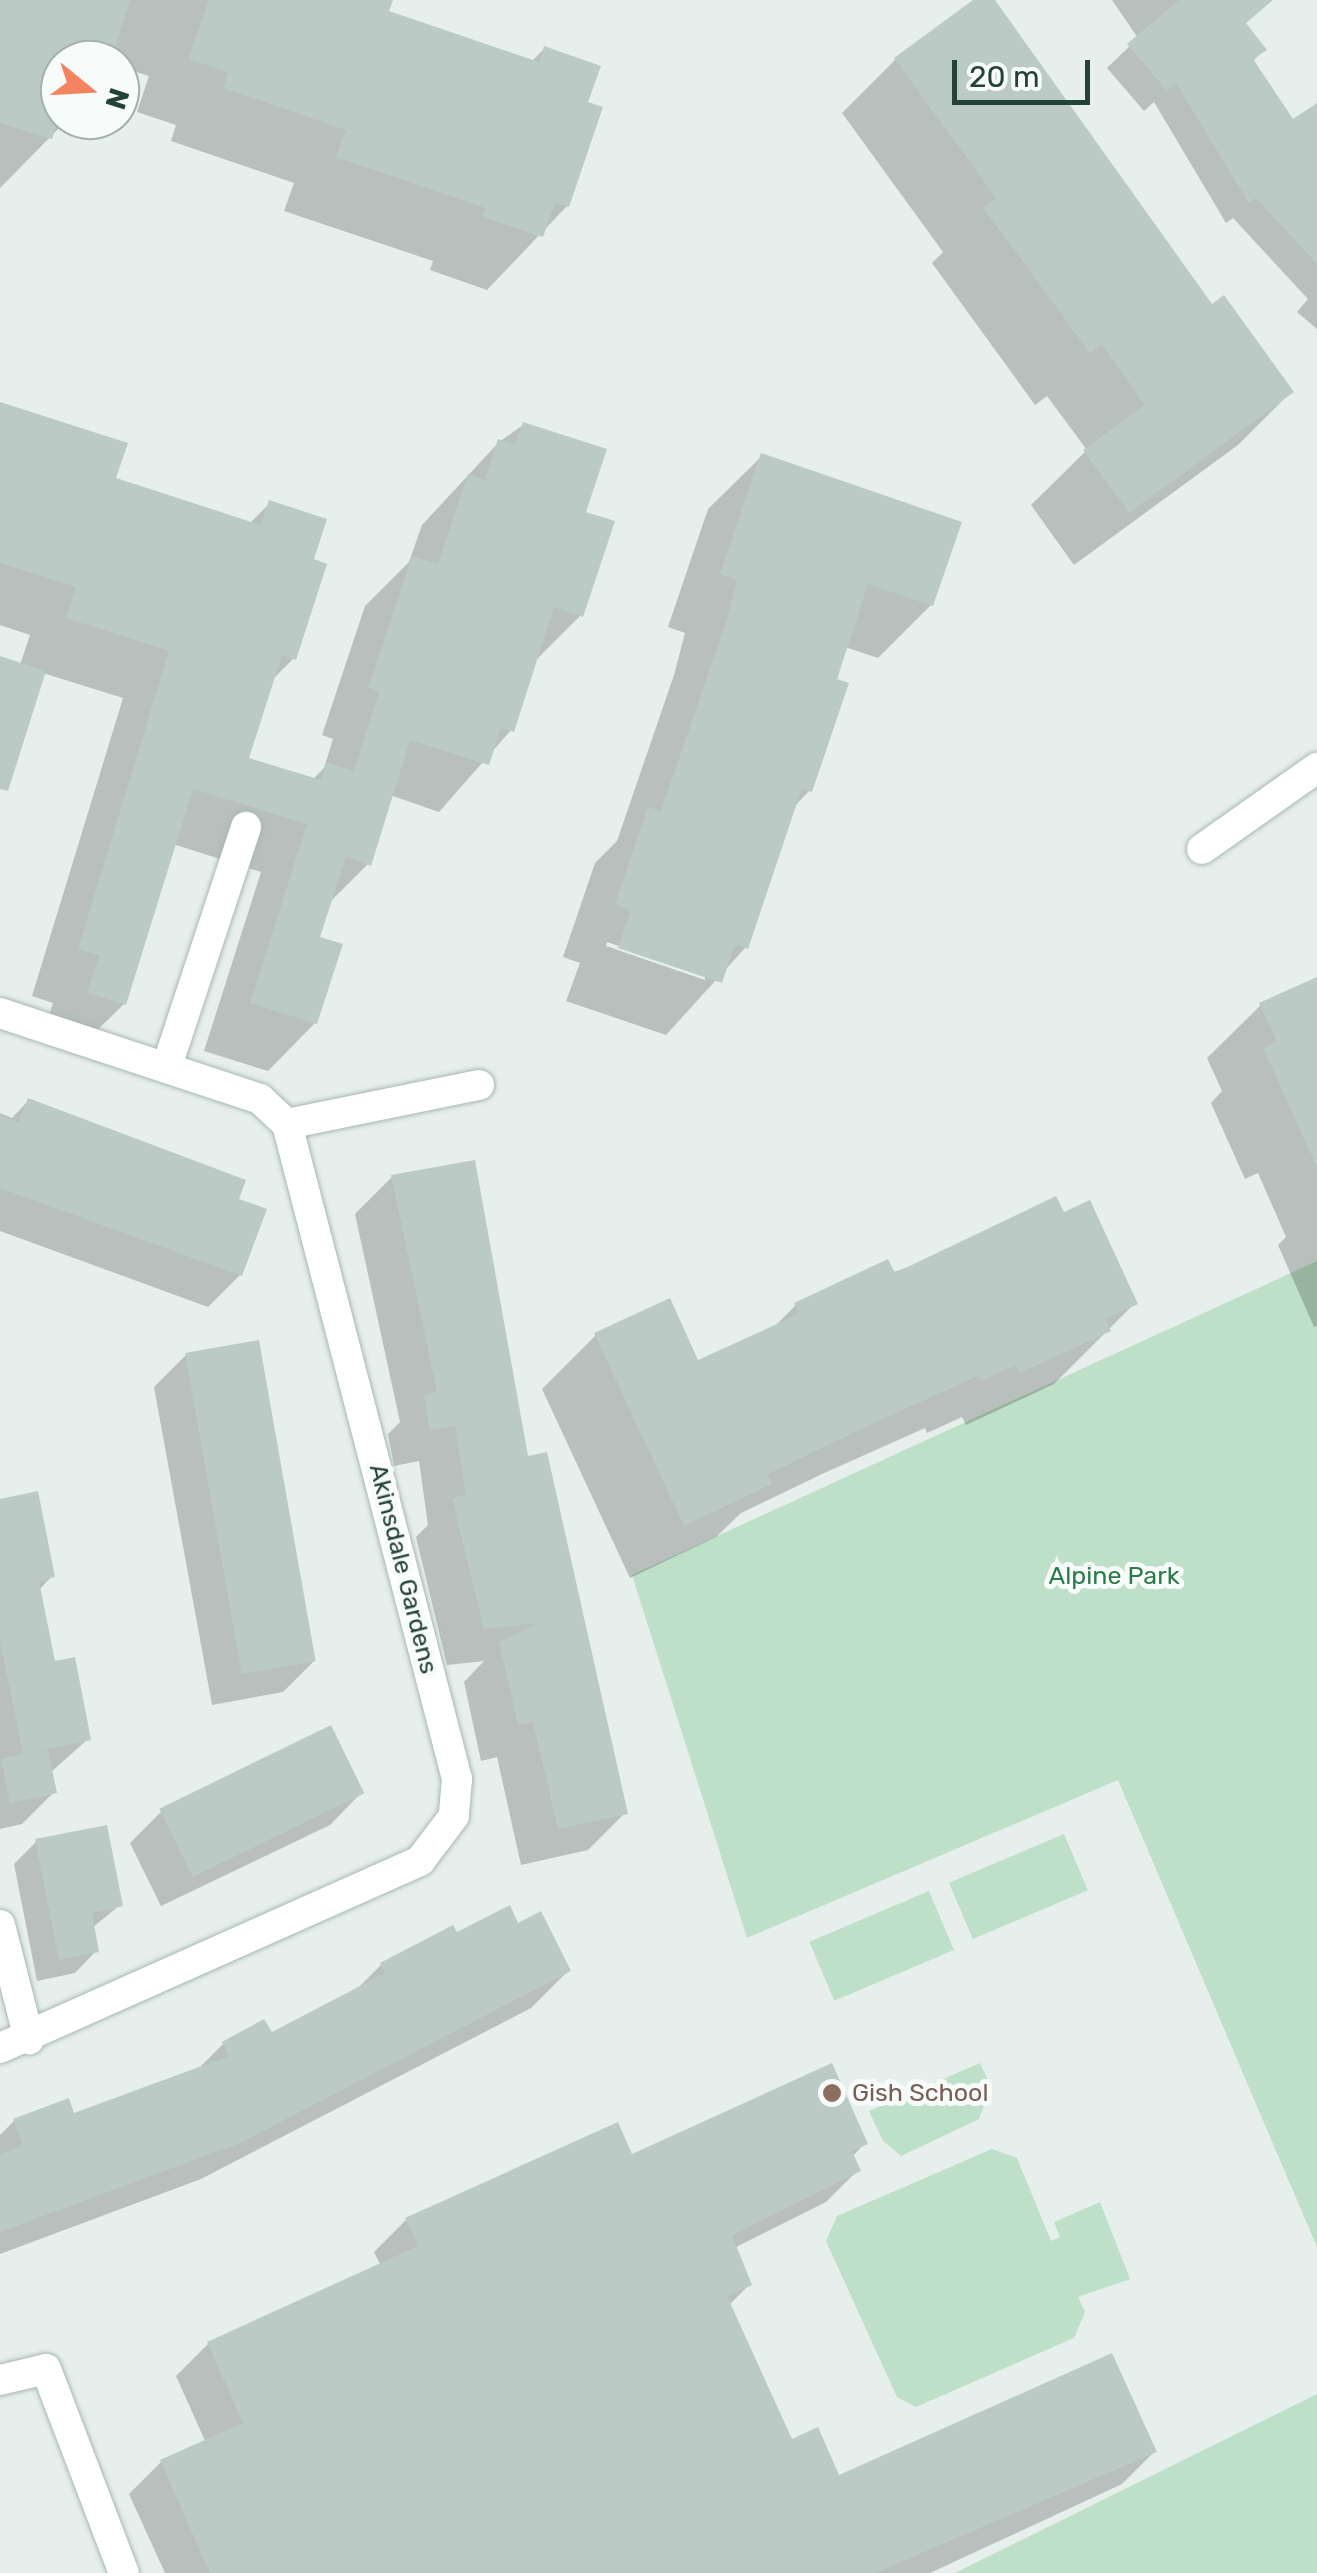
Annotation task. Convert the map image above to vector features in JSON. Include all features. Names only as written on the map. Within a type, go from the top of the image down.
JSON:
[{"type":"street","points":[[1202,850],[1317,768]]},
{"type":"street","points":[[167,1066],[246,827]]},
{"type":"street","points":[[0,1013],[260,1098],[287,1124],[479,1085]]},
{"type":"street","name":"Akinsdale Gardens","points":[[14,2044],[420,1860],[454,1816],[457,1780],[287,1124]]},
{"type":"street","points":[[0,1925],[14,2044]]},
{"type":"street","points":[[0,2380],[46,2369],[124,2573]]},
{"type":"green space","name":"Alpine Park","points":[[1317,1261],[1317,2247],[1118,1780],[747,1938],[632,1575]]},
{"type":"green space","points":[[1064,1834],[1088,1890],[973,1939],[949,1883]]},
{"type":"green space","points":[[929,1891],[954,1950],[834,2001],[809,1942]]},
{"type":"green space","points":[[980,2063],[991,2087],[979,2119],[901,2156],[883,2141],[869,2111]]},
{"type":"green space","points":[[992,2149],[1017,2158],[1051,2241],[1060,2237],[1054,2222],[1100,2202],[1130,2279],[1078,2297],[1085,2312],[1074,2338],[916,2407],[897,2397],[826,2241],[837,2216]]},
{"type":"green space","points":[[1317,2394],[1317,2573],[955,2573]]},
{"type":"building","points":[[0,0],[130,0],[117,40],[40,40],[40,135],[0,123]]},
{"type":"building","points":[[209,0],[393,0],[389,11],[539,62],[544,46],[601,66],[588,102],[603,107],[569,207],[555,203],[543,237],[482,217],[485,208],[336,157],[346,130],[223,88],[228,72],[188,59]]},
{"type":"building","points":[[973,0],[995,0],[1212,304],[1224,295],[1294,392],[1129,513],[1083,450],[1145,405],[1102,345],[1090,353],[983,208],[996,198],[894,58]]},
{"type":"building","points":[[1179,0],[1273,0],[1246,23],[1267,50],[1253,59],[1293,119],[1317,103],[1317,264],[1256,198],[1249,203],[1176,83],[1167,91],[1127,44]]},
{"type":"building","points":[[0,402],[128,443],[116,478],[261,525],[269,500],[327,519],[314,559],[327,564],[296,660],[282,655],[249,758],[321,780],[326,762],[354,771],[379,692],[368,688],[412,556],[438,564],[468,474],[485,480],[498,439],[515,445],[523,422],[607,449],[586,512],[615,521],[583,617],[554,607],[514,732],[501,728],[489,765],[410,740],[371,866],[346,857],[320,937],[343,944],[317,1024],[250,1003],[307,824],[193,789],[126,1005],[87,993],[99,955],[78,949],[169,651],[66,618],[76,587],[0,563]]},
{"type":"building","points":[[761,453],[962,522],[933,606],[868,584],[837,679],[849,683],[812,792],[802,788],[748,949],[735,944],[722,983],[618,948],[631,910],[615,904],[648,807],[661,811],[727,619],[737,580],[720,574]]},
{"type":"building","points":[[0,656],[46,671],[8,791],[0,789]]},
{"type":"building","points":[[1317,977],[1317,1167],[1263,1048],[1277,1041],[1259,1003]]},
{"type":"building","points":[[28,1098],[246,1180],[239,1199],[267,1209],[242,1276],[0,1188],[0,1115],[19,1122]]},
{"type":"building","points":[[475,1160],[528,1456],[547,1452],[628,1814],[558,1829],[533,1722],[518,1725],[499,1642],[539,1623],[484,1629],[452,1498],[466,1495],[455,1426],[430,1430],[424,1395],[437,1392],[391,1175]]},
{"type":"building","points":[[1056,1196],[1064,1212],[1090,1200],[1138,1304],[1105,1319],[1111,1331],[1020,1373],[1016,1365],[981,1381],[978,1376],[878,1421],[768,1474],[772,1484],[684,1526],[594,1333],[670,1298],[698,1360],[799,1314],[794,1303],[888,1259],[895,1273]]},
{"type":"building","points":[[259,1340],[316,1661],[242,1674],[185,1353]]},
{"type":"building","points":[[38,1491],[55,1577],[39,1581],[55,1661],[75,1657],[91,1740],[25,1754],[48,1750],[57,1793],[10,1803],[1,1759],[23,1754],[0,1641],[0,1499]]},
{"type":"building","points":[[331,1725],[364,1793],[193,1877],[159,1809]]},
{"type":"building","points":[[107,1825],[123,1906],[92,1913],[99,1952],[59,1960],[35,1839]]},
{"type":"building","points":[[510,1905],[518,1923],[541,1911],[571,1971],[240,2143],[0,2232],[0,2155],[23,2146],[13,2119],[69,2098],[74,2113],[229,2056],[222,2042],[264,2019],[272,2032],[385,1973],[380,1963],[453,1925],[457,1932]]},
{"type":"building","points":[[832,2063],[868,2144],[852,2151],[861,2171],[732,2235],[752,2285],[727,2296],[792,2439],[818,2427],[839,2475],[1112,2353],[1157,2452],[875,2573],[210,2573],[160,2460],[243,2423],[207,2342],[418,2246],[405,2218],[618,2122],[632,2154]]},
{"type":"place","name":"Gish School","points":[[832,2093]]}]
